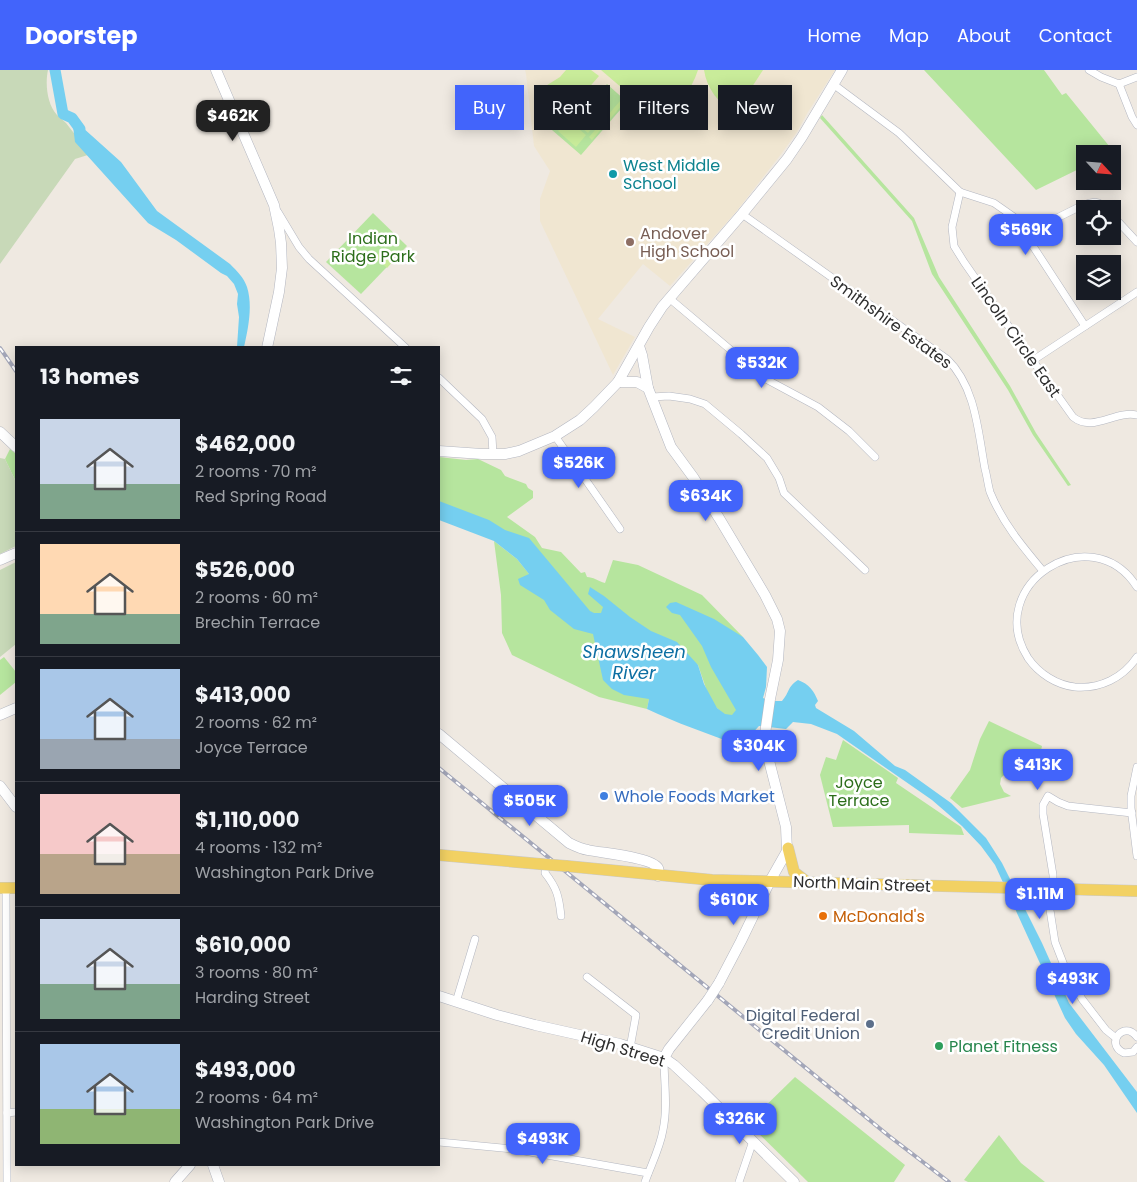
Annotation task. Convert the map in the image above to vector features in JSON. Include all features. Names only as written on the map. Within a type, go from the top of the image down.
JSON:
[{"type":"main road","points":[[216,70],[274,205],[281,243],[282,268],[267,346]]},
{"type":"main road","points":[[440,451],[466,454],[505,454],[519,451],[556,436],[594,408],[618,382],[669,298],[787,159],[842,70]]},
{"type":"main road","points":[[639,346],[650,392],[671,447],[719,518],[765,595],[777,619],[780,646],[764,741],[786,827],[788,848],[794,872],[806,882]]},
{"type":"main road","points":[[618,382],[637,382],[650,392]]},
{"type":"main road","points":[[0,432],[15,446]]},
{"type":"main road","points":[[0,560],[15,553]]},
{"type":"main road","points":[[0,715],[15,708]]},
{"type":"main road","points":[[440,735],[569,843],[582,849],[634,857],[650,862],[658,869],[658,876]]},
{"type":"main road","points":[[0,786],[15,805]]},
{"type":"main road","points":[[664,1058],[719,983],[788,848]]},
{"type":"main road","name":"North Main Street","points":[[440,854],[712,880],[1137,891]]},
{"type":"main road","name":"High Street","points":[[440,996],[535,1025],[664,1058],[702,1091],[794,1182]]},
{"type":"main road","points":[[175,1182],[189,1166]]},
{"type":"main road","points":[[213,1166],[219,1182]]},
{"type":"street","points":[[1089,70],[1119,84],[1137,77]]},
{"type":"street","points":[[833,84],[899,133],[960,192],[994,203],[1014,216],[1085,326]]},
{"type":"street","points":[[1119,84],[1137,125]]},
{"type":"street","name":"Lincoln Circle East","points":[[960,192],[952,227],[954,246],[1032,361],[1073,417],[1090,423],[1125,414],[1137,415]]},
{"type":"street","points":[[274,205],[299,247],[309,259],[404,346]]},
{"type":"street","points":[[1025,234],[1076,208]]},
{"type":"street","name":"Smithshire Estates","points":[[742,214],[953,365],[961,376],[970,399],[990,490],[1000,513],[1012,533],[1043,571]]},
{"type":"street","points":[[1121,225],[1137,242]]},
{"type":"street","points":[[1032,361],[1137,292]]},
{"type":"street","points":[[669,298],[764,378],[818,407],[849,430],[875,457]]},
{"type":"street","points":[[440,379],[482,419],[492,437],[493,454]]},
{"type":"street","points":[[650,392],[690,399],[705,404],[725,420],[767,458],[779,478],[784,493],[865,570]]},
{"type":"street","points":[[556,436],[620,529]]},
{"type":"street","points":[[1137,587],[1119,568],[1101,560],[1070,558],[1051,565],[1032,582],[1024,594],[1018,614],[1018,629],[1025,653],[1046,676],[1064,685],[1074,687],[1094,686],[1113,680],[1122,674],[1137,657]]},
{"type":"street","points":[[1137,767],[1131,796],[1137,856]]},
{"type":"street","points":[[1116,1038],[1106,1030],[1082,1000],[1055,942],[1050,910],[1053,875],[1043,805],[1048,796],[1068,806],[1132,814]]},
{"type":"street","points":[[543,864],[545,873],[554,884],[559,898],[561,916]]},
{"type":"street","points":[[7,888],[3,1027],[7,1113],[7,1182]]},
{"type":"street","points":[[456,1002],[475,939]]},
{"type":"street","points":[[587,978],[636,1015],[630,1048]]},
{"type":"street","points":[[1137,1037],[1132,1032],[1121,1032],[1115,1042],[1122,1052],[1131,1053],[1137,1047]]},
{"type":"street","points":[[645,1182],[660,1144],[665,1119],[664,1058]]},
{"type":"street","points":[[7,1113],[15,1112]]},
{"type":"street","points":[[739,1182],[753,1141]]},
{"type":"street","points":[[440,1142],[513,1149],[648,1173]]},
{"type":"shaded area","name":"Andover High School","points":[[525,70],[835,70],[782,153],[735,213],[670,286],[643,264],[598,319],[635,337],[613,375],[540,221],[540,199],[550,171],[534,146]]},
{"type":"green space","points":[[0,70],[48,70],[47,87],[51,105],[57,115],[66,123],[91,154],[75,159],[0,264]]},
{"type":"green space","points":[[566,70],[591,70],[599,76],[591,85],[547,85],[560,77]]},
{"type":"green space","points":[[601,70],[698,70],[692,85],[620,86]]},
{"type":"green space","points":[[704,70],[763,70],[753,85],[718,85],[718,99],[705,77]]},
{"type":"green space","points":[[924,70],[1044,70],[1062,95],[1066,93],[1108,145],[1076,145],[1076,170],[1036,190]]},
{"type":"green space","points":[[610,87],[620,96],[620,110],[610,122]]},
{"type":"green space","points":[[620,101],[620,107],[610,119],[610,113]]},
{"type":"green space","points":[[822,115],[914,218],[939,277],[1010,386],[1036,433],[1071,485],[1068,486],[1033,435],[1008,390],[932,274],[912,221],[820,118]]},
{"type":"green space","points":[[552,130],[603,130],[581,155]]},
{"type":"green space","points":[[580,130],[586,135],[576,147],[558,131]]},
{"type":"green space","points":[[595,130],[601,130],[592,140],[589,137]]},
{"type":"green space","name":"Indian Ridge Park","points":[[373,213],[407,246],[361,294],[326,262]]},
{"type":"green space","points":[[384,248],[397,257],[387,268],[375,257]]},
{"type":"green space","points":[[10,449],[15,453],[15,480],[5,459]]},
{"type":"green space","points":[[440,457],[466,460],[478,459],[501,470],[505,476],[526,484],[533,491],[533,498],[507,517],[535,537],[542,548],[561,552],[581,573],[585,572],[587,577],[605,583],[613,560],[638,565],[702,595],[743,637],[730,632],[739,727],[711,703],[698,665],[609,624],[584,608],[543,562],[440,503]]},
{"type":"green space","points":[[0,458],[5,459],[15,480],[15,546],[0,554]]},
{"type":"green space","points":[[494,541],[517,559],[530,575],[611,638],[652,685],[647,709],[599,697],[512,655],[502,633],[501,595]]},
{"type":"green space","points":[[15,562],[15,645],[0,657],[0,570]]},
{"type":"green space","points":[[4,657],[15,671],[15,683],[0,695],[0,660]]},
{"type":"green space","points":[[989,721],[1042,746],[1035,778],[1022,777],[1009,772],[1001,778],[1000,784],[1004,792],[1011,796],[962,808],[950,798],[970,770],[980,739]]},
{"type":"green space","name":"Joyce Terrace","points":[[843,740],[898,778],[896,783],[961,827],[964,835],[909,833],[909,825],[833,827],[820,775],[826,757],[836,760]]},
{"type":"green space","points":[[795,1077],[905,1165],[894,1182],[808,1182],[748,1123]]},
{"type":"green space","points":[[999,1135],[1021,1163],[1045,1182],[968,1182],[964,1180]]},
{"type":"water","points":[[72,118],[121,162],[157,211],[230,264],[240,275],[247,287],[250,302],[244,346],[237,346],[238,294],[234,284],[227,276],[148,223],[75,142]]},
{"type":"water","name":"Shawsheen River","points":[[440,501],[489,520],[505,530],[529,538],[590,611],[601,613],[603,607],[588,594],[590,587],[651,631],[677,642],[698,665],[704,684],[717,708],[725,714],[732,715],[736,710],[711,667],[702,646],[680,615],[672,613],[666,607],[670,603],[676,602],[714,619],[743,637],[767,667],[766,687],[763,698],[770,701],[782,701],[792,685],[798,680],[802,682],[811,688],[815,694],[818,701],[815,705],[816,708],[854,731],[895,766],[905,770],[951,803],[986,838],[1002,863],[1042,943],[1069,1003],[1137,1092],[1137,1113],[1104,1065],[1076,1034],[1065,1018],[995,865],[981,846],[962,826],[932,800],[837,734],[811,724],[793,722],[786,729],[759,726],[749,737],[737,745],[647,709],[649,699],[624,695],[612,689],[603,680],[593,634],[574,629],[550,610],[544,600],[520,585],[518,579],[529,574],[517,559],[494,541],[440,520]]},
{"type":"waterway","name":"Shawsheen River","points":[[55,70],[63,114],[72,118],[80,129]]},
{"type":"railway","points":[[0,348],[15,370]]},
{"type":"railway","points":[[440,769],[889,1136],[949,1182]]},
{"type":"place","name":"West Middle School","points":[[613,174]]},
{"type":"place","name":"Andover High School","points":[[630,242]]},
{"type":"place","name":"Whole Foods Market","points":[[604,796]]},
{"type":"place","name":"McDonald's","points":[[823,916]]},
{"type":"place","name":"Digital Federal Credit Union","points":[[870,1024]]},
{"type":"place","name":"Planet Fitness","points":[[939,1046]]}]
